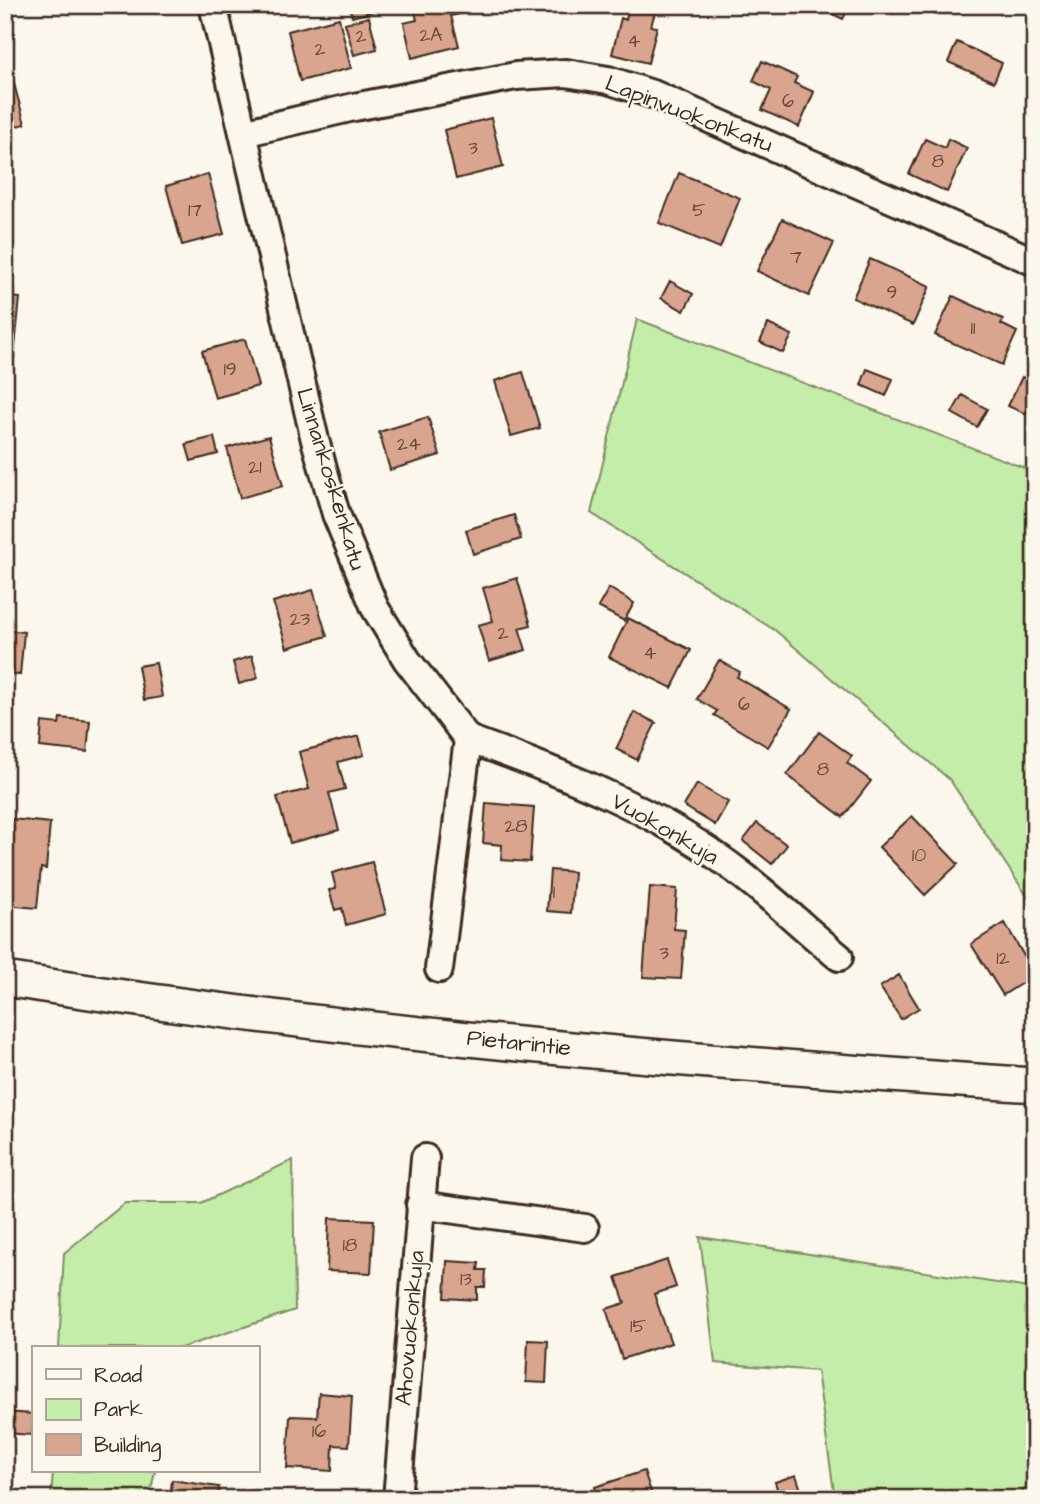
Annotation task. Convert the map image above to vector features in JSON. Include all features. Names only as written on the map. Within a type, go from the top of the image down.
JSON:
[{"type":"main road","name":"Pietarintie","points":[[5,979],[325,1024],[704,1061],[1035,1085]]},
{"type":"street","name":"Linnankoskenkatu","points":[[213,5],[315,440],[353,562],[374,608],[407,660],[468,738]]},
{"type":"street","name":"Lapinvuokonkatu","points":[[243,133],[354,107],[516,76],[566,73],[608,79],[655,95],[1035,262]]},
{"type":"street","name":"Vuokonkuja","points":[[468,738],[557,771],[655,818],[740,873],[839,957]]},
{"type":"street","points":[[439,969],[468,738]]},
{"type":"street","name":"Ahovuokonkuja","points":[[397,1499],[425,1158]]},
{"type":"street","points":[[421,1205],[585,1228]]},
{"type":"green space","points":[[637,319],[1035,472],[1035,908],[950,780],[776,631],[591,513]]},
{"type":"green space","points":[[293,1160],[295,1310],[187,1346],[59,1346],[64,1253],[125,1203],[201,1203]]},
{"type":"green space","points":[[700,1237],[1035,1289],[1035,1473],[1018,1499],[835,1499],[817,1371],[715,1363]]},
{"type":"green space","points":[[53,1472],[155,1472],[149,1499],[51,1499]]},
{"type":"building","points":[[349,5],[377,5],[378,10],[352,17]]},
{"type":"building","points":[[413,5],[471,5],[472,11],[451,16],[459,46],[412,58],[404,23],[417,20]]},
{"type":"building","points":[[629,5],[657,5],[651,26],[657,27],[648,63],[612,54],[621,18],[626,20]]},
{"type":"building","points":[[813,5],[850,5],[843,19]]},
{"type":"building","points":[[369,17],[377,49],[354,55],[345,23]]},
{"type":"building","points":[[339,18],[351,68],[300,81],[288,31]]},
{"type":"building","points":[[957,42],[1002,63],[994,82],[948,62]]},
{"type":"building","points":[[5,51],[25,124],[5,129]]},
{"type":"building","points":[[762,61],[797,77],[794,83],[814,92],[799,127],[762,110],[771,90],[753,81]]},
{"type":"building","points":[[491,118],[503,167],[456,179],[444,130]]},
{"type":"building","points":[[925,139],[945,148],[948,139],[967,148],[947,192],[909,174]]},
{"type":"building","points":[[679,173],[740,198],[720,248],[659,223]]},
{"type":"building","points":[[208,174],[224,234],[182,245],[166,186]]},
{"type":"building","points":[[782,219],[834,243],[809,296],[757,271]]},
{"type":"building","points":[[870,259],[930,286],[913,325],[853,298]]},
{"type":"building","points":[[670,281],[693,294],[684,311],[661,298]]},
{"type":"building","points":[[953,296],[1003,319],[1001,324],[1017,332],[1002,365],[935,335]]},
{"type":"building","points":[[5,297],[20,298],[14,357],[5,356]]},
{"type":"building","points":[[768,324],[792,335],[783,353],[760,342]]},
{"type":"building","points":[[245,339],[258,386],[215,398],[202,351]]},
{"type":"building","points":[[867,369],[893,379],[886,396],[861,385]]},
{"type":"building","points":[[523,372],[540,428],[511,436],[495,381]]},
{"type":"building","points":[[1022,377],[1035,384],[1035,396],[1026,414],[1008,406]]},
{"type":"building","points":[[962,395],[987,409],[977,427],[952,413]]},
{"type":"building","points":[[428,417],[440,455],[390,470],[379,432]]},
{"type":"building","points":[[269,436],[283,486],[240,498],[227,448]]},
{"type":"building","points":[[214,437],[218,454],[191,461],[186,444]]},
{"type":"building","points":[[514,515],[521,539],[473,554],[466,530]]},
{"type":"building","points":[[517,578],[531,625],[519,628],[526,650],[489,661],[478,625],[493,621],[483,588]]},
{"type":"building","points":[[609,588],[634,603],[624,621],[598,607]]},
{"type":"building","points":[[313,590],[327,636],[287,648],[273,602]]},
{"type":"building","points":[[628,618],[691,650],[672,688],[609,657]]},
{"type":"building","points":[[5,630],[24,632],[20,675],[5,673]]},
{"type":"building","points":[[252,656],[258,678],[239,684],[233,662]]},
{"type":"building","points":[[719,660],[740,672],[737,677],[791,709],[768,747],[714,715],[717,711],[697,699]]},
{"type":"building","points":[[156,663],[162,697],[144,700],[138,666]]},
{"type":"building","points":[[634,712],[656,723],[637,760],[616,749]]},
{"type":"building","points":[[60,718],[90,721],[87,752],[40,747],[42,722],[59,724]]},
{"type":"building","points":[[819,732],[852,756],[847,763],[871,781],[843,817],[787,775]]},
{"type":"building","points":[[359,736],[364,755],[338,762],[345,789],[329,793],[339,830],[290,843],[277,797],[309,789],[299,752]]},
{"type":"building","points":[[697,784],[728,802],[715,825],[684,806]]},
{"type":"building","points":[[486,803],[534,807],[530,862],[501,860],[502,845],[483,843]]},
{"type":"building","points":[[912,816],[958,864],[925,895],[879,847]]},
{"type":"building","points":[[12,819],[50,823],[46,869],[41,868],[37,908],[5,905],[5,856],[9,856]]},
{"type":"building","points":[[757,823],[787,845],[772,864],[743,841]]},
{"type":"building","points":[[372,862],[386,914],[346,925],[342,908],[335,910],[329,890],[336,889],[332,873]]},
{"type":"building","points":[[550,870],[574,872],[571,913],[547,911]]},
{"type":"building","points":[[650,887],[677,889],[674,929],[685,930],[681,979],[643,977]]},
{"type":"building","points":[[1005,923],[1035,975],[1003,995],[971,944]]},
{"type":"building","points":[[899,975],[919,1008],[901,1019],[880,987]]},
{"type":"building","points":[[329,1218],[374,1220],[371,1273],[327,1271]]},
{"type":"building","points":[[667,1260],[676,1287],[654,1294],[671,1343],[622,1359],[606,1309],[625,1303],[616,1277]]},
{"type":"building","points":[[447,1261],[479,1263],[478,1270],[486,1270],[485,1287],[477,1287],[477,1300],[445,1298]]},
{"type":"building","points":[[528,1340],[548,1341],[546,1383],[526,1382]]},
{"type":"building","points":[[319,1393],[352,1396],[349,1446],[333,1445],[332,1471],[287,1468],[290,1416],[317,1417]]},
{"type":"building","points":[[5,1412],[32,1414],[32,1435],[5,1433]]},
{"type":"building","points":[[644,1471],[653,1498],[599,1499],[595,1487]]},
{"type":"building","points":[[796,1475],[804,1499],[780,1499],[775,1482]]},
{"type":"building","points":[[172,1480],[219,1487],[218,1499],[170,1499]]}]
